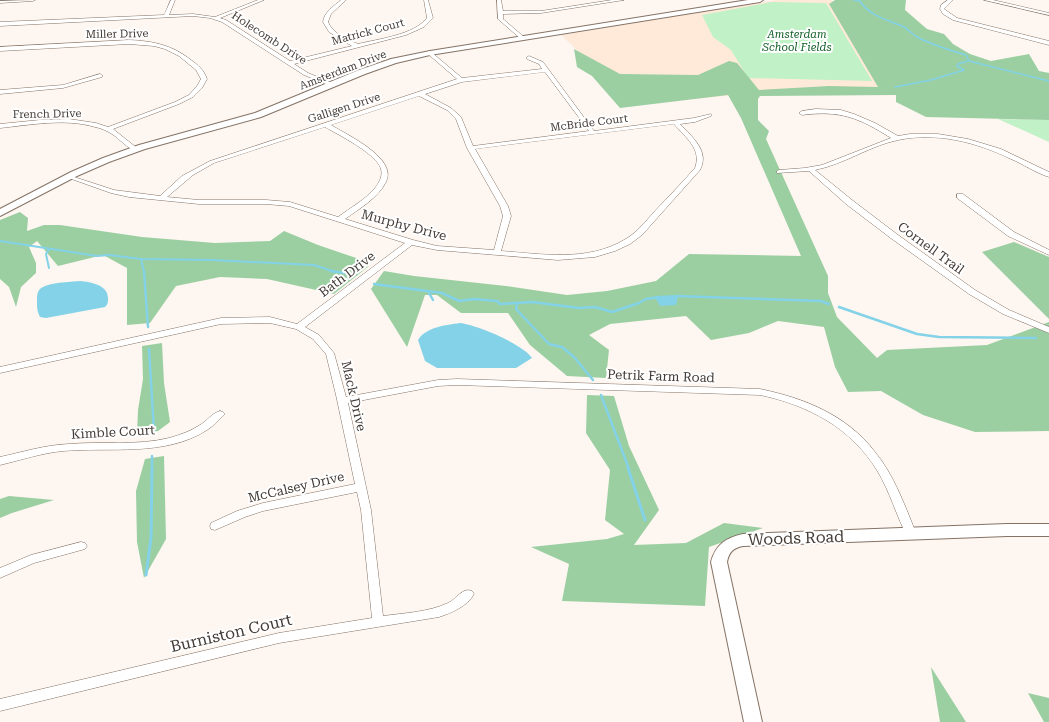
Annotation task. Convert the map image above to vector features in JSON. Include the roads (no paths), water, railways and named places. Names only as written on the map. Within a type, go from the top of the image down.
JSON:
[{"type":"street","points":[[0,2],[33,0]]},
{"type":"street","points":[[166,16],[173,0]]},
{"type":"street","points":[[217,18],[262,0]]},
{"type":"street","points":[[344,0],[326,18],[325,22],[328,29],[332,32],[357,46]]},
{"type":"street","name":"Matrick Court","points":[[290,63],[404,34],[424,24],[430,18],[426,0]]},
{"type":"street","points":[[499,0],[500,13],[503,21],[522,38]]},
{"type":"street","points":[[576,0],[583,6]]},
{"type":"street","points":[[500,13],[541,12],[622,0]]},
{"type":"street","name":"Amsterdam Drive","points":[[0,214],[69,177],[101,162],[135,149],[258,115],[382,65],[430,53],[760,0]]},
{"type":"street","points":[[951,0],[943,6],[942,9],[945,13],[955,19],[1049,43]]},
{"type":"street","points":[[986,0],[1049,14]]},
{"type":"street","name":"Holecomb Drive","points":[[0,24],[193,15],[217,18],[256,40],[306,74],[333,85]]},
{"type":"street","name":"Miller Drive","points":[[0,50],[129,42],[150,43],[174,50],[201,70],[204,79],[200,87],[191,96],[178,103],[108,129]]},
{"type":"street","points":[[430,53],[461,80]]},
{"type":"street","points":[[529,58],[541,63],[593,133]]},
{"type":"street","name":"Galligen Drive","points":[[161,199],[183,178],[204,165],[325,124],[461,80],[546,70]]},
{"type":"street","points":[[0,92],[65,86],[86,82],[100,76]]},
{"type":"street","points":[[419,93],[456,114],[461,122],[470,148],[506,211],[506,221],[496,253]]},
{"type":"street","points":[[802,113],[830,110],[846,113],[869,122],[896,138]]},
{"type":"street","name":"McBride Court","points":[[470,148],[676,123],[695,120],[709,115]]},
{"type":"street","name":"French Drive","points":[[0,126],[72,122],[90,124],[108,129],[135,149]]},
{"type":"street","name":"Murphy Drive","points":[[69,177],[120,194],[199,202],[282,203],[340,219],[411,242],[446,249],[558,258],[580,257],[612,249],[634,237],[698,170],[701,157],[698,148],[676,123]]},
{"type":"street","points":[[325,124],[372,153],[381,161],[385,169],[384,179],[378,189],[340,219]]},
{"type":"street","points":[[779,172],[810,169],[830,165],[882,142],[896,138],[932,136],[965,140],[995,149],[1049,175]]},
{"type":"street","name":"Cornell Trail","points":[[810,169],[849,202],[895,237],[972,292],[1006,312],[1049,330]]},
{"type":"street","points":[[960,196],[1011,234],[1049,253]]},
{"type":"street","name":"Bath Drive","points":[[299,327],[411,242]]},
{"type":"street","name":"Mack Drive","points":[[0,370],[221,321],[270,320],[299,327],[316,337],[330,353],[343,401],[366,510],[378,622]]},
{"type":"street","name":"Petrik Farm Road","points":[[343,401],[438,383],[457,382],[752,392],[770,394],[791,399],[824,414],[859,439],[882,470],[911,534]]},
{"type":"street","name":"Kimble Court","points":[[0,461],[52,449],[68,447],[141,446],[169,441],[194,433],[209,425],[220,414]]},
{"type":"street","name":"McCalsey Drive","points":[[214,526],[241,514],[263,507],[361,487]]},
{"type":"street","name":"Woods Road","points":[[753,722],[719,562],[724,546],[743,540],[1007,530],[1049,530]]},
{"type":"street","points":[[0,573],[31,559],[80,546]]},
{"type":"street","name":"Burniston Court","points":[[0,705],[37,698],[279,638],[439,612],[455,605],[468,594]]},
{"type":"water","points":[[80,281],[94,283],[105,290],[108,299],[105,307],[46,318],[40,317],[37,309],[37,301],[40,289],[48,285]]},
{"type":"water","points":[[676,295],[678,297],[676,305],[660,306],[656,299],[657,296]]},
{"type":"water","points":[[460,323],[477,327],[510,341],[532,358],[516,368],[437,368],[425,361],[418,340],[431,329]]},
{"type":"waterway","points":[[854,0],[860,1],[874,14],[904,27],[915,36],[923,40],[966,55],[969,61],[1049,81]]},
{"type":"waterway","points":[[895,87],[931,80],[964,70],[957,66],[958,64],[968,61]]},
{"type":"waterway","points":[[0,241],[97,256],[109,255],[141,259]]},
{"type":"waterway","points":[[49,249],[46,254],[49,268]]},
{"type":"waterway","points":[[141,259],[212,260],[314,265],[333,271]]},
{"type":"waterway","points":[[141,259],[144,272]]},
{"type":"waterway","points":[[144,271],[148,327]]},
{"type":"waterway","points":[[333,271],[351,274]]},
{"type":"waterway","points":[[374,284],[442,293],[459,301],[474,299],[497,301],[500,304],[532,302],[579,308],[595,307],[612,312],[639,303],[646,299],[659,297]]},
{"type":"waterway","points":[[429,293],[433,300]]},
{"type":"waterway","points":[[676,296],[821,301],[829,304]]},
{"type":"waterway","points":[[517,304],[516,309],[549,344],[562,347],[574,357],[593,380]]},
{"type":"waterway","points":[[839,307],[917,334],[939,337],[1036,338]]},
{"type":"waterway","points":[[149,349],[154,432]]},
{"type":"waterway","points":[[601,395],[629,469]]},
{"type":"waterway","points":[[152,456],[152,468]]},
{"type":"waterway","points":[[146,575],[151,538],[152,468]]},
{"type":"waterway","points":[[628,468],[645,520]]},
{"type":"park label","name":"Amsterdam School Fields","points":[[797,40]]}]
